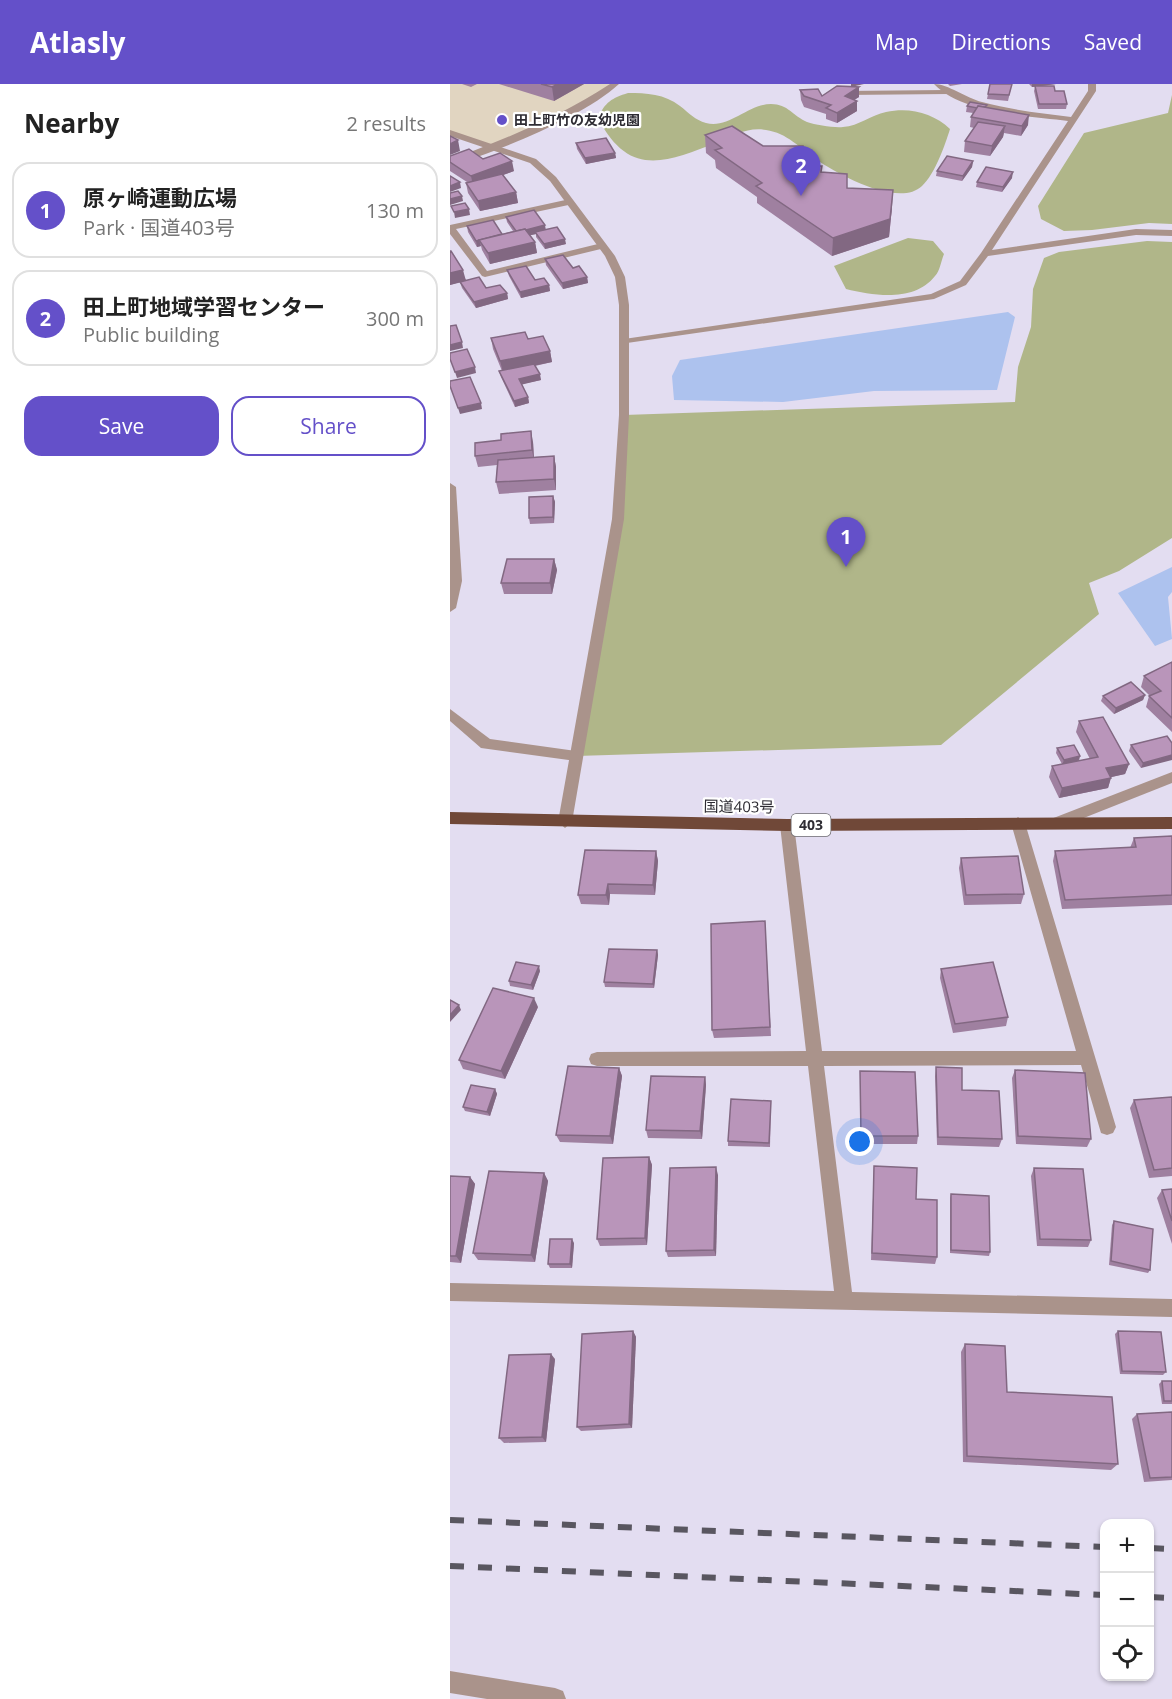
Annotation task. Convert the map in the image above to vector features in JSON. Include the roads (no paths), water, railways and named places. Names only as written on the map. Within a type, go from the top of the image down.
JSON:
[{"type":"highway","name":"国道403号","points":[[450,818],[787,825],[1172,823]]},
{"type":"street","points":[[450,163],[535,130],[575,110],[615,84]]},
{"type":"street","points":[[938,84],[946,92]]},
{"type":"street","points":[[624,342],[934,296],[963,283],[986,254],[1071,119],[1092,91],[1092,84]]},
{"type":"street","points":[[844,93],[946,92],[983,104],[1071,119]]},
{"type":"street","points":[[450,133],[533,161],[553,179],[602,246],[620,277],[624,305],[624,415],[618,519],[566,822]]},
{"type":"street","points":[[570,202],[450,228],[485,273],[602,246]]},
{"type":"street","points":[[986,254],[1136,232],[1172,232]]},
{"type":"street","points":[[450,487],[456,581],[450,608]]},
{"type":"street","points":[[450,714],[486,744],[576,756]]},
{"type":"street","points":[[1056,823],[1172,777]]},
{"type":"street","points":[[1018,823],[1107,1126]]},
{"type":"street","points":[[787,825],[844,1299]]},
{"type":"street","points":[[597,1059],[1087,1058]]},
{"type":"street","points":[[450,1292],[1172,1308]]},
{"type":"street","points":[[450,1682],[555,1699]]},
{"type":"water","points":[[1008,312],[1015,317],[997,390],[874,391],[783,402],[674,400],[672,376],[680,360]]},
{"type":"water","points":[[1172,567],[1172,592],[1168,597],[1172,639],[1155,646],[1118,593]]},
{"type":"railway","points":[[450,1520],[1100,1547]]},
{"type":"railway","points":[[1154,1548],[1172,1549]]},
{"type":"railway","points":[[450,1566],[1100,1595]]},
{"type":"railway","points":[[1154,1597],[1172,1598]]},
{"type":"place","name":"田上町竹の友幼児園","points":[[502,120]]},
{"type":"place","name":"田上町地域学習センター","points":[[801,196]]},
{"type":"place","name":"原ヶ崎運動広場","points":[[846,567]]}]
